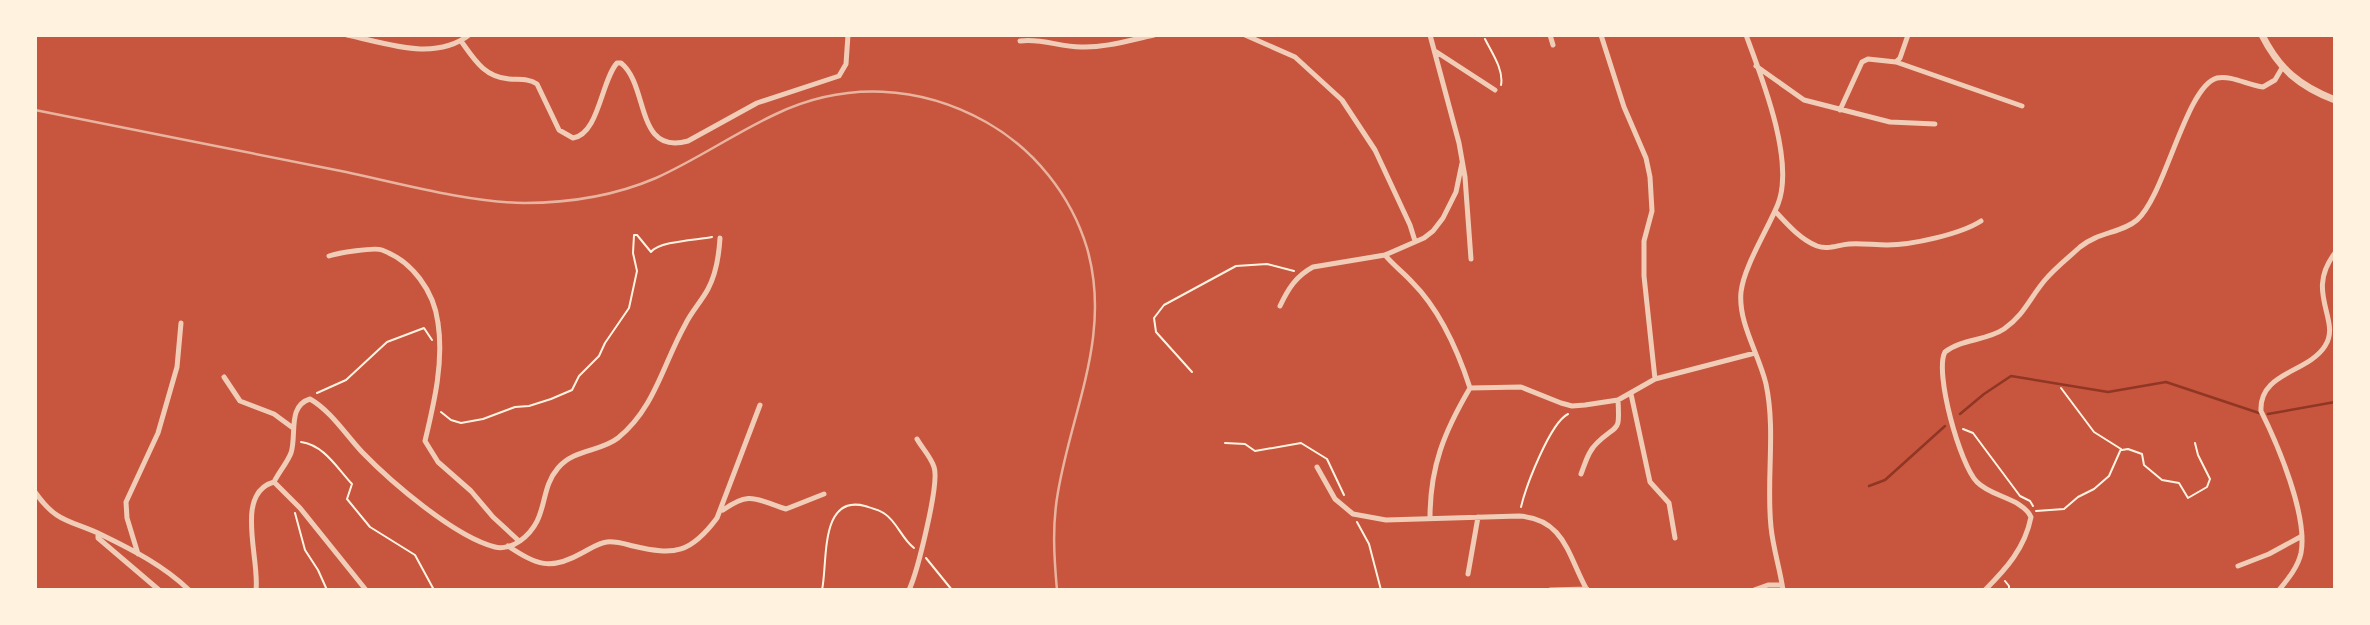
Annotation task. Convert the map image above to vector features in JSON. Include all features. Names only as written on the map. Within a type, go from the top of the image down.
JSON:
[{"type":"street","points":[[347,35],[417,49],[446,48],[469,35]]},
{"type":"street","points":[[461,41],[486,72],[494,76],[537,83],[559,130],[573,138],[584,133],[591,123],[608,74],[617,63],[621,63],[628,70],[653,132],[659,139],[673,143],[688,141],[757,103],[839,76],[846,64],[848,35]]},
{"type":"street","points":[[1020,41],[1035,39],[1061,45],[1096,47],[1154,35]]},
{"type":"street","points":[[1245,35],[1295,57],[1342,100],[1385,169],[1415,241]]},
{"type":"street","points":[[1430,35],[1462,163],[1471,259]]},
{"type":"street","points":[[1550,35],[1553,45]]},
{"type":"street","points":[[1601,35],[1624,107],[1646,158],[1650,177],[1651,211],[1644,241],[1644,276],[1656,379]]},
{"type":"street","points":[[1746,35],[1782,150],[1784,173],[1779,202],[1741,292],[1744,317],[1766,384],[1770,421],[1771,528],[1782,587],[1768,585],[1754,590]]},
{"type":"street","points":[[1896,62],[1908,35]]},
{"type":"street","points":[[2262,35],[2282,68],[2309,88],[2335,100]]},
{"type":"street","points":[[1435,51],[1494,90]]},
{"type":"street","points":[[1840,110],[1862,62],[1868,59],[1896,62],[2022,106]]},
{"type":"street","points":[[1756,66],[1804,100],[1890,122],[1935,124]]},
{"type":"street","points":[[1985,590],[2021,547],[2033,513],[1978,484],[1964,461],[1948,414],[1942,366],[1945,352],[1952,347],[1990,337],[2005,328],[2021,316],[2045,280],[2064,261],[2093,238],[2127,226],[2142,214],[2153,197],[2200,91],[2211,81],[2222,78],[2253,86],[2270,85],[2282,68]]},
{"type":"street","points":[[1280,306],[1292,284],[1302,273],[1328,263],[1385,255],[1433,231],[1456,192],[1462,163]]},
{"type":"street","points":[[1775,211],[1801,236],[1817,246],[1828,248],[1848,244],[1889,245],[1910,242],[1960,231],[1982,220]]},
{"type":"street","points":[[508,547],[536,525],[549,482],[563,461],[617,439],[639,417],[656,391],[684,325],[713,277],[720,238]]},
{"type":"street","points":[[329,256],[342,252],[379,249],[416,271],[434,306],[439,324],[438,377],[425,441],[438,462],[471,491],[493,517],[519,541]]},
{"type":"street","points":[[2279,590],[2297,566],[2302,536],[2284,462],[2261,411],[2261,403],[2268,387],[2274,381],[2317,355],[2328,342],[2330,326],[2322,299],[2321,284],[2335,254]]},
{"type":"street","points":[[1385,255],[1394,267],[1413,282],[1440,321],[1459,356],[1470,388],[1443,437],[1430,493],[1430,518]]},
{"type":"street","points":[[138,554],[127,518],[127,498],[158,433],[177,367],[181,323]]},
{"type":"street","points":[[2328,342],[2335,346]]},
{"type":"street","points":[[1470,388],[1521,387],[1567,405],[1585,405],[1618,400],[1656,379],[1755,353]]},
{"type":"street","points":[[224,377],[240,401],[275,414],[293,428]]},
{"type":"street","points":[[1631,394],[1650,482],[1668,503],[1675,538]]},
{"type":"street","points":[[256,590],[258,576],[252,508],[258,490],[264,484],[274,482],[288,458],[298,408],[307,399],[314,401],[371,460],[432,513],[471,537],[494,547],[508,547],[547,565],[563,563],[608,542],[668,552],[690,547],[707,532],[720,512],[760,405]]},
{"type":"street","points":[[1581,474],[1594,446],[1617,427],[1618,400]]},
{"type":"street","points":[[909,590],[936,486],[934,466],[916,439]]},
{"type":"street","points":[[1317,467],[1335,499],[1353,514],[1386,520],[1519,516],[1540,519],[1560,535],[1587,589],[1550,590]]},
{"type":"street","points":[[274,482],[294,502],[366,590]]},
{"type":"street","points":[[35,492],[44,506],[59,519],[98,533],[159,565],[189,590]]},
{"type":"street","points":[[720,512],[740,498],[757,499],[786,509],[824,494]]},
{"type":"street","points":[[1468,574],[1478,517]]},
{"type":"street","points":[[98,533],[98,538],[159,590]]},
{"type":"street","points":[[2238,566],[2302,536]]},
{"type":"path","points":[[1485,39],[1502,77],[1503,83],[1494,90]]},
{"type":"path","points":[[438,410],[451,420],[461,423],[483,419],[572,390],[579,376],[599,356],[629,308],[637,271],[633,253],[634,235],[637,235],[651,252],[655,246],[668,242],[675,244],[720,238]]},
{"type":"path","points":[[1192,372],[1156,332],[1154,318],[1164,305],[1236,266],[1267,264],[1302,273]]},
{"type":"path","points":[[307,399],[326,387],[346,380],[387,342],[424,328],[438,349]]},
{"type":"path","points":[[2061,388],[2094,432],[2121,449],[2120,451]]},
{"type":"path","points":[[1519,516],[1524,495],[1545,445],[1563,416],[1585,405]]},
{"type":"path","points":[[1953,427],[1973,433],[2020,496],[2030,501],[2033,513],[2064,509],[2078,497],[2094,489],[2109,476],[2120,451]]},
{"type":"path","points":[[293,441],[313,444],[325,453],[352,484],[348,499],[356,510],[380,535],[415,555],[433,590]]},
{"type":"path","points":[[2120,451],[2128,449],[2142,454],[2144,466],[2162,480],[2179,483],[2188,498],[2207,486],[2210,479],[2198,455],[2196,443]]},
{"type":"path","points":[[294,502],[305,550],[327,590]]},
{"type":"path","points":[[822,590],[830,526],[836,511],[841,507],[860,505],[886,514],[902,537],[919,551],[952,590]]},
{"type":"path","points":[[2000,575],[2009,590]]},
{"type":"waterway","points":[[1960,414],[2011,376],[2108,392],[2166,382],[2259,413]]},
{"type":"waterway","points":[[2268,414],[2335,402]]},
{"type":"waterway","points":[[1869,486],[1885,480],[1945,426]]},
{"type":"railway","points":[[35,110],[435,192],[524,203],[558,202],[624,190],[672,171],[776,114],[829,96],[882,92],[935,100],[961,110],[1003,133],[1048,175],[1061,192],[1080,228],[1094,280],[1093,342],[1056,504],[1054,541],[1057,590]]}]
